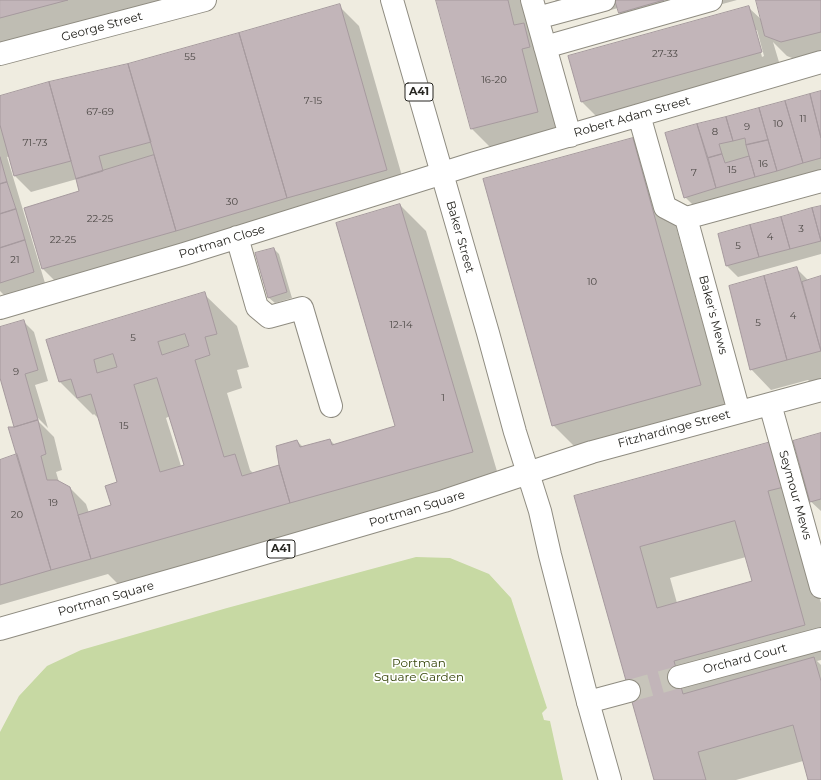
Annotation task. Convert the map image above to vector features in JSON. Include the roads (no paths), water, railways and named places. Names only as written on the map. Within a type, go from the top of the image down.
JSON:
[{"type":"street","name":"George Street","points":[[0,54],[205,0]]},
{"type":"street","name":"Baker Street","points":[[392,0],[528,473]]},
{"type":"street","points":[[570,136],[534,9],[604,0]]},
{"type":"street","points":[[545,47],[711,0]]},
{"type":"street","name":"Robert Adam Street","points":[[442,173],[821,62]]},
{"type":"street","points":[[639,115],[665,207],[686,218],[821,181]]},
{"type":"street","name":"Portman Close","points":[[0,308],[184,254],[442,173]]},
{"type":"street","name":"Baker's Mews","points":[[686,218],[739,412]]},
{"type":"street","points":[[237,237],[257,307],[269,317],[302,308],[331,406]]},
{"type":"street","name":"Fitzhardinge Street","points":[[528,473],[592,452],[821,390]]},
{"type":"street","name":"Seymour Mews","points":[[770,404],[821,587]]},
{"type":"street","name":"Portman Square","points":[[0,629],[207,571],[465,495],[528,473]]},
{"type":"street","name":"A41","points":[[528,473],[540,511],[588,702],[610,780]]},
{"type":"street","name":"Orchard Court","points":[[678,677],[816,640]]},
{"type":"street","points":[[588,702],[629,691]]},
{"type":"tunnel","points":[[629,691],[679,677]]},
{"type":"park label","name":"Portman Square Garden","points":[[419,670]]}]
